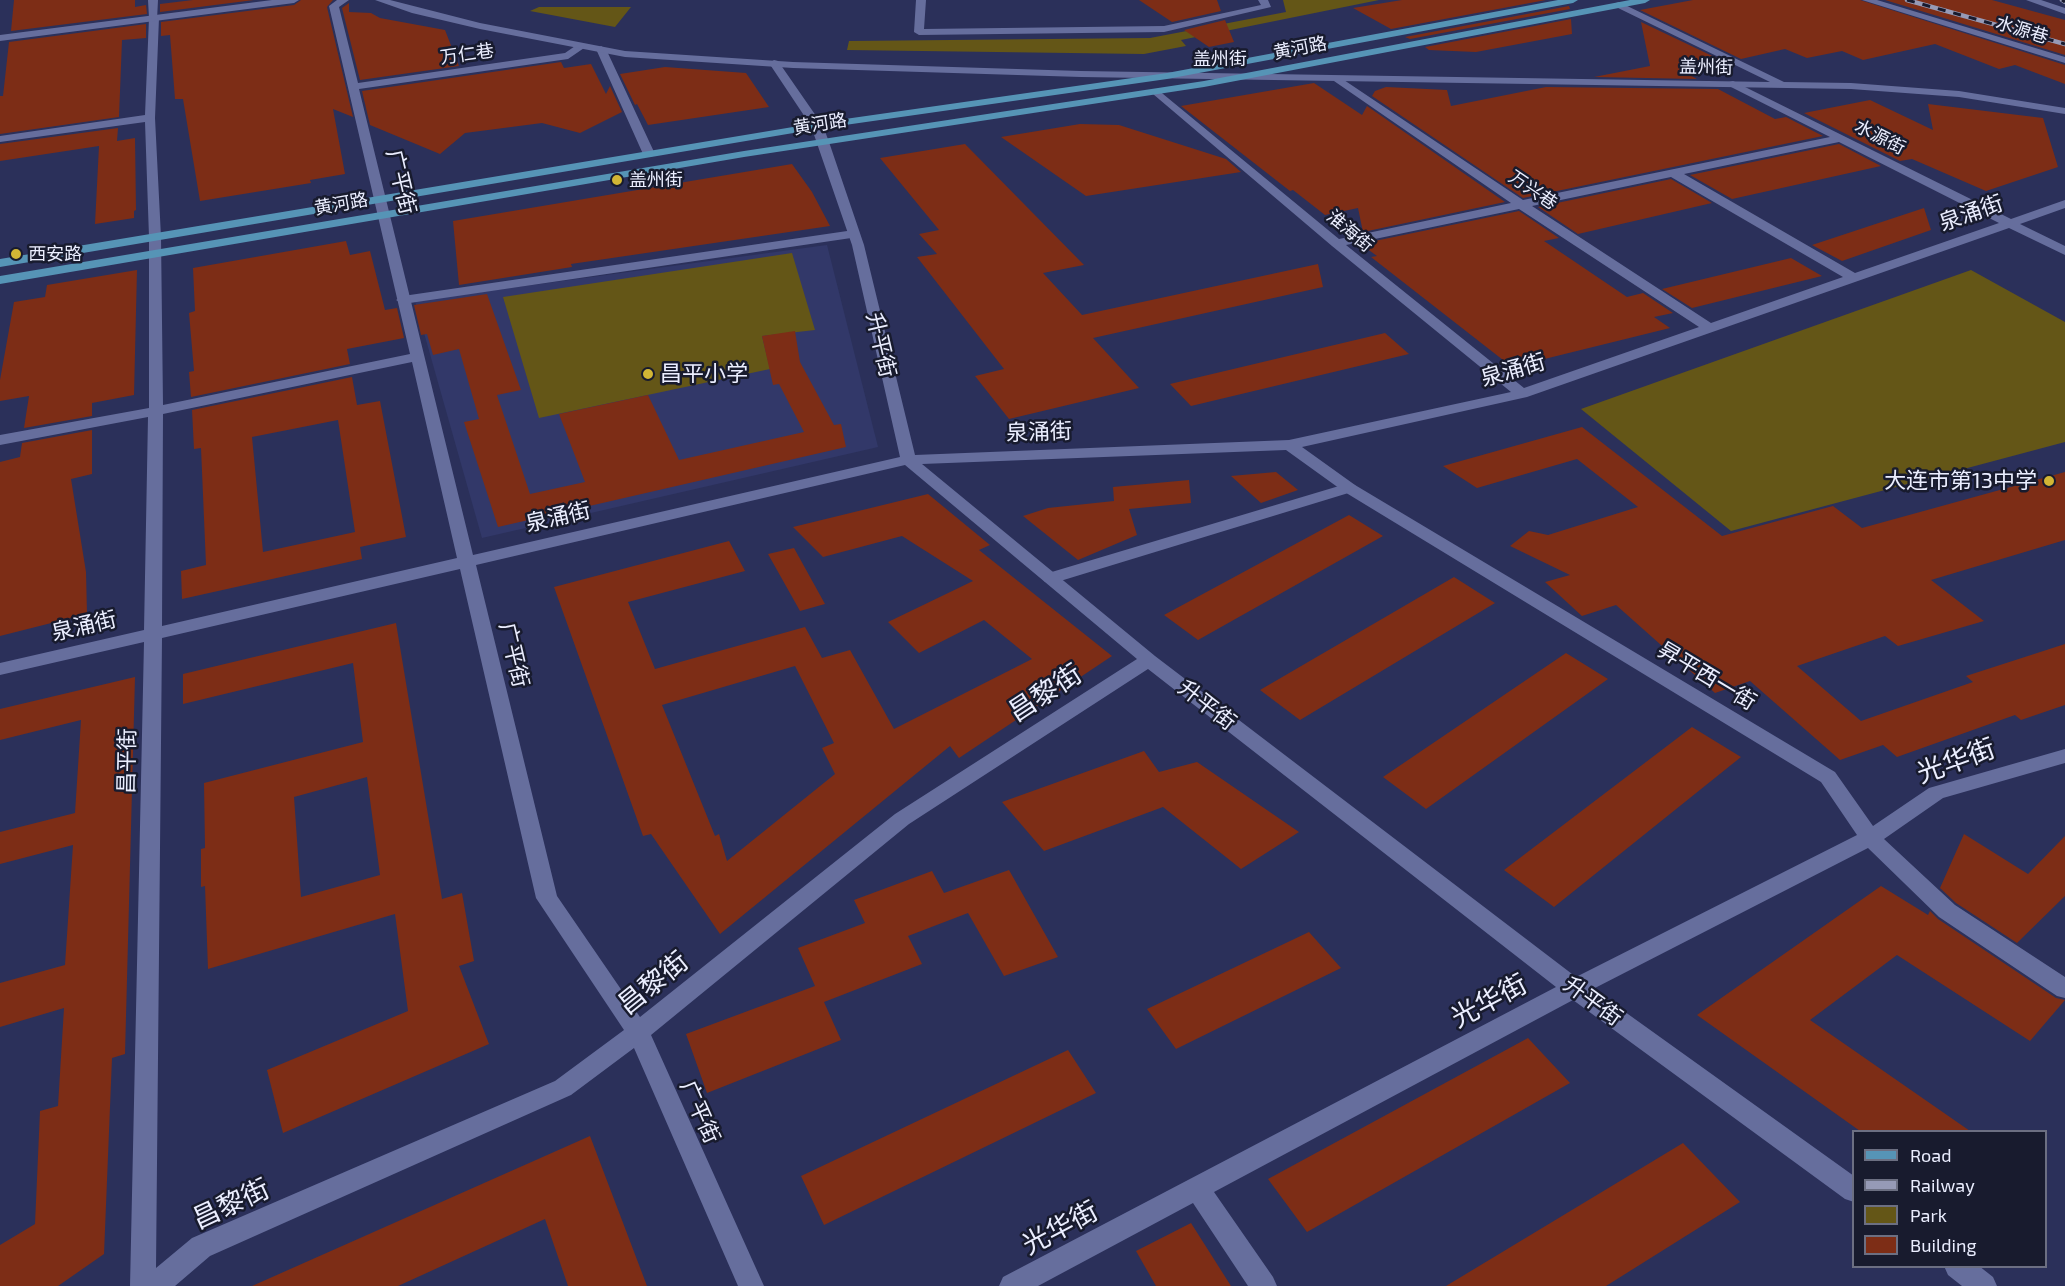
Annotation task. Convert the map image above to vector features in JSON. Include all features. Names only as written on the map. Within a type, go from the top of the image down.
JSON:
[{"type":"main road","name":"黄河路","points":[[0,263],[155,245],[1167,76],[1573,0]]},
{"type":"main road","name":"黄河路","points":[[382,207],[649,153],[1157,92],[1645,0]]},
{"type":"main road","name":"黄河路","points":[[0,280],[155,245]]},
{"type":"street","name":"昌平街","points":[[143,1286],[156,411],[155,245],[150,118],[153,0]]},
{"type":"street","points":[[0,38],[294,0]]},
{"type":"street","name":"广平街","points":[[344,0],[334,6],[548,898],[638,1032],[751,1286]]},
{"type":"street","name":"盖州街","points":[[380,0],[469,24],[625,54],[774,63],[1167,76],[1851,86],[1959,94],[2065,111]]},
{"type":"street","points":[[921,0],[919,32],[1164,29],[1266,7],[1263,0]]},
{"type":"street","name":"水源巷","points":[[1867,0],[2065,60]]},
{"type":"street","points":[[2031,0],[2065,11]]},
{"type":"street","points":[[1619,5],[1785,85]]},
{"type":"street","name":"万仁巷","points":[[353,87],[568,56],[582,46]]},
{"type":"street","points":[[601,49],[649,153]]},
{"type":"street","name":"升平街","points":[[774,63],[820,134],[854,234],[908,460],[1149,660],[1574,988],[1852,1190]]},
{"type":"street","name":"万兴巷","points":[[1338,79],[1522,205],[1709,328]]},
{"type":"street","name":"水源街","points":[[1733,84],[2065,250]]},
{"type":"street","name":"淮海街","points":[[1157,92],[1336,243],[1522,394]]},
{"type":"street","points":[[0,139],[150,118]]},
{"type":"street","points":[[1336,243],[1841,138]]},
{"type":"street","points":[[1673,173],[1854,278]]},
{"type":"street","name":"泉涌街","points":[[0,669],[908,460],[1289,445],[1522,394],[2065,204]]},
{"type":"street","points":[[403,300],[854,234]]},
{"type":"street","points":[[0,440],[156,411],[417,357]]},
{"type":"street","name":"昇平西一街","points":[[1289,445],[1349,488],[1828,777],[1870,838],[1947,911],[2065,989]]},
{"type":"street","points":[[1051,578],[1349,488]]},
{"type":"street","name":"昌黎街","points":[[154,1286],[201,1247],[563,1088],[638,1032],[902,819],[1149,660]]},
{"type":"street","name":"光华街","points":[[1012,1286],[1574,988],[1870,838],[1936,793],[2065,756]]},
{"type":"street","points":[[1197,1188],[1264,1286]]},
{"type":"street","points":[[1960,1268],[1984,1286]]},
{"type":"shaded area","name":"昌平小学","points":[[827,245],[878,447],[482,538],[415,301]]},
{"type":"green space","points":[[1283,0],[1379,0],[1181,40],[1186,46],[1144,54],[847,50],[849,41],[1150,38],[1286,12]]},
{"type":"green space","points":[[539,7],[631,7],[615,27],[530,11]]},
{"type":"green space","points":[[792,253],[815,330],[762,336],[770,369],[539,418],[503,297]]},
{"type":"green space","points":[[1971,270],[2065,322],[2065,442],[1731,531],[1581,409]]},
{"type":"building","points":[[14,0],[135,0],[135,7],[146,5],[147,14],[11,31]]},
{"type":"building","points":[[193,0],[254,0],[160,12],[160,4]]},
{"type":"building","points":[[301,0],[333,0],[327,7],[353,117],[333,109],[345,174],[310,180],[311,183],[200,201],[183,99],[175,99],[170,35],[161,36],[161,22],[294,5]]},
{"type":"building","points":[[1139,0],[1217,0],[1221,11],[1172,22]]},
{"type":"building","points":[[1402,0],[1546,0],[1391,29],[1353,8]]},
{"type":"building","points":[[1693,0],[1860,0],[2065,65],[2065,84],[2015,65],[1999,69],[1935,44],[1863,60],[1842,51],[1807,58],[1785,49],[1741,59],[1640,10]]},
{"type":"building","points":[[1885,0],[1992,0],[2065,20],[2065,55]]},
{"type":"building","points":[[349,3],[349,12],[371,13],[380,18],[445,30],[459,66],[360,80],[342,8]]},
{"type":"building","points":[[1569,6],[1570,9],[1410,39],[1405,37]]},
{"type":"building","points":[[1571,19],[1572,34],[1476,52],[1429,50],[1425,47]]},
{"type":"building","points":[[1225,20],[1234,42],[1209,47],[1184,30]]},
{"type":"building","points":[[1641,22],[1725,62],[1684,72],[1697,79],[1594,77],[1650,66]]},
{"type":"building","points":[[146,24],[146,38],[122,40],[119,117],[0,134],[0,96],[3,96],[9,42]]},
{"type":"building","points":[[561,62],[564,68],[591,64],[606,94],[610,86],[622,112],[580,133],[542,123],[465,133],[440,154],[370,125],[362,91]]},
{"type":"building","points":[[665,67],[746,73],[769,107],[648,125],[620,74]]},
{"type":"building","points":[[1314,83],[1362,115],[1367,106],[1505,202],[1363,232],[1358,208],[1325,215],[1293,190],[1290,191],[1181,106]]},
{"type":"building","points":[[1386,87],[1447,90],[1451,106],[1546,87],[1718,89],[1775,119],[1786,117],[1823,136],[1523,198],[1372,96],[1375,91]]},
{"type":"building","points":[[1870,100],[1933,130],[1928,104],[2043,118],[2058,167],[1986,191],[1912,159],[1900,161],[1804,113]]},
{"type":"building","points":[[1080,124],[1119,125],[1226,159],[1241,172],[1086,196],[1001,137]]},
{"type":"building","points":[[118,128],[117,141],[135,138],[136,210],[134,218],[95,224],[99,146],[0,161],[0,144]]},
{"type":"building","points":[[965,144],[1084,265],[1043,273],[1082,315],[1318,264],[1323,287],[1093,338],[1139,388],[1009,419],[975,376],[1004,369],[917,257],[937,254],[919,234],[939,230],[880,158]]},
{"type":"building","points":[[1839,144],[1881,166],[1732,199],[1690,175]]},
{"type":"building","points":[[792,164],[812,192],[830,226],[571,264],[572,267],[459,285],[453,221]]},
{"type":"building","points":[[1671,179],[1712,203],[1578,234],[1538,207]]},
{"type":"building","points":[[1924,208],[1931,230],[1842,261],[1812,245]]},
{"type":"building","points":[[1519,211],[1559,238],[1544,241],[1627,297],[1643,293],[1673,313],[1654,317],[1670,328],[1512,367],[1371,257],[1377,256],[1366,248],[1365,243]]},
{"type":"building","points":[[346,241],[350,255],[370,251],[385,310],[397,308],[404,338],[347,349],[350,364],[191,397],[189,372],[194,371],[189,313],[195,311],[193,268]]},
{"type":"building","points":[[1791,258],[1822,276],[1692,308],[1662,289]]},
{"type":"building","points":[[137,270],[134,395],[92,403],[92,416],[24,428],[29,396],[0,401],[0,380],[14,302],[45,297],[47,285]]},
{"type":"building","points":[[487,294],[521,390],[497,395],[530,494],[585,482],[559,414],[648,395],[679,460],[804,432],[779,384],[773,385],[762,336],[795,331],[800,362],[834,425],[841,424],[846,447],[498,527],[464,422],[479,419],[459,349],[433,355],[427,334],[421,335],[414,305]]},
{"type":"building","points":[[1385,333],[1409,354],[1191,406],[1170,384]]},
{"type":"building","points":[[352,377],[357,405],[380,401],[406,537],[360,547],[362,559],[182,599],[181,571],[206,565],[201,448],[194,449],[192,410]],"holes":[[[338,420],[355,532],[263,552],[252,437]]]},
{"type":"building","points":[[1582,427],[1722,536],[1833,506],[1862,528],[2065,472],[2065,540],[1931,580],[1984,621],[1898,646],[1885,636],[1797,666],[1861,721],[1973,682],[1966,676],[2065,644],[2065,705],[2021,720],[2015,715],[1897,757],[1883,745],[1840,760],[1750,681],[1715,693],[1616,605],[1582,616],[1545,582],[1570,575],[1510,546],[1529,531],[1548,535],[1638,507],[1577,459],[1477,488],[1443,466]]},
{"type":"building","points":[[92,430],[92,474],[71,479],[86,572],[87,614],[0,636],[0,462],[20,457],[22,443]]},
{"type":"building","points":[[1276,472],[1298,490],[1261,503],[1231,476]]},
{"type":"building","points":[[1189,480],[1191,503],[1129,509],[1137,535],[1078,560],[1023,516],[1048,508],[1114,501],[1113,487]]},
{"type":"building","points":[[928,494],[990,545],[979,550],[1112,656],[959,758],[950,746],[720,934],[651,834],[643,836],[554,587],[729,541],[745,571],[628,602],[655,669],[805,627],[822,658],[850,650],[894,729],[1032,659],[984,620],[919,653],[888,622],[973,581],[902,536],[823,557],[793,527]],"holes":[[[795,666],[834,743],[822,748],[835,774],[727,861],[719,834],[715,836],[662,705]]]},
{"type":"building","points":[[1349,515],[1383,536],[1198,640],[1164,615]]},
{"type":"building","points":[[794,548],[825,604],[800,611],[768,554]]},
{"type":"building","points":[[1454,577],[1495,603],[1300,720],[1260,690]]},
{"type":"building","points":[[396,623],[442,899],[462,893],[474,961],[459,966],[489,1044],[283,1133],[267,1070],[408,1011],[395,914],[208,969],[205,886],[201,887],[201,849],[205,848],[204,783],[363,742],[353,663],[183,704],[183,674]],"holes":[[[367,777],[380,875],[301,897],[294,797]]]},
{"type":"building","points":[[1566,653],[1608,679],[1426,809],[1383,777]]},
{"type":"building","points":[[135,677],[125,1054],[112,1058],[104,1254],[58,1286],[0,1286],[0,1245],[35,1224],[40,1111],[58,1106],[64,1008],[0,1027],[0,983],[65,965],[73,845],[0,864],[0,832],[75,813],[81,720],[0,740],[0,709]]},
{"type":"building","points":[[1692,727],[1741,757],[1554,907],[1504,870]]},
{"type":"building","points":[[1144,751],[1159,772],[1197,762],[1299,832],[1241,869],[1163,807],[1044,851],[1002,802]]},
{"type":"building","points":[[1964,834],[2028,874],[2065,836],[2065,896],[2017,943],[1956,903],[1940,888]]},
{"type":"building","points":[[1009,870],[1058,957],[1004,976],[968,913],[908,936],[922,964],[824,1002],[841,1040],[707,1093],[686,1034],[815,986],[798,948],[865,923],[854,900],[932,871],[944,893]]},
{"type":"building","points":[[1881,886],[1928,915],[1930,911],[1938,919],[2056,998],[2065,1000],[2030,1041],[1897,955],[1810,1020],[1969,1130],[1859,1130],[1697,1015]]},
{"type":"building","points":[[1309,932],[1341,968],[1176,1049],[1147,1009]]},
{"type":"building","points":[[1528,1038],[1570,1083],[1307,1232],[1268,1179]]},
{"type":"building","points":[[1068,1050],[1096,1093],[824,1225],[801,1176]]},
{"type":"building","points":[[590,1136],[647,1286],[568,1286],[545,1219],[398,1286],[252,1286]]},
{"type":"building","points":[[1683,1143],[1740,1202],[1606,1286],[1446,1286]]},
{"type":"building","points":[[1191,1223],[1231,1286],[1156,1286],[1136,1251]]},
{"type":"railway","points":[[1907,0],[2065,44]]},
{"type":"place","name":"盖州街","points":[[617,180]]},
{"type":"place","name":"西安路","points":[[16,254]]},
{"type":"place","name":"昌平小学","points":[[648,374]]},
{"type":"place","name":"大连市第13中学","points":[[2049,481]]}]
